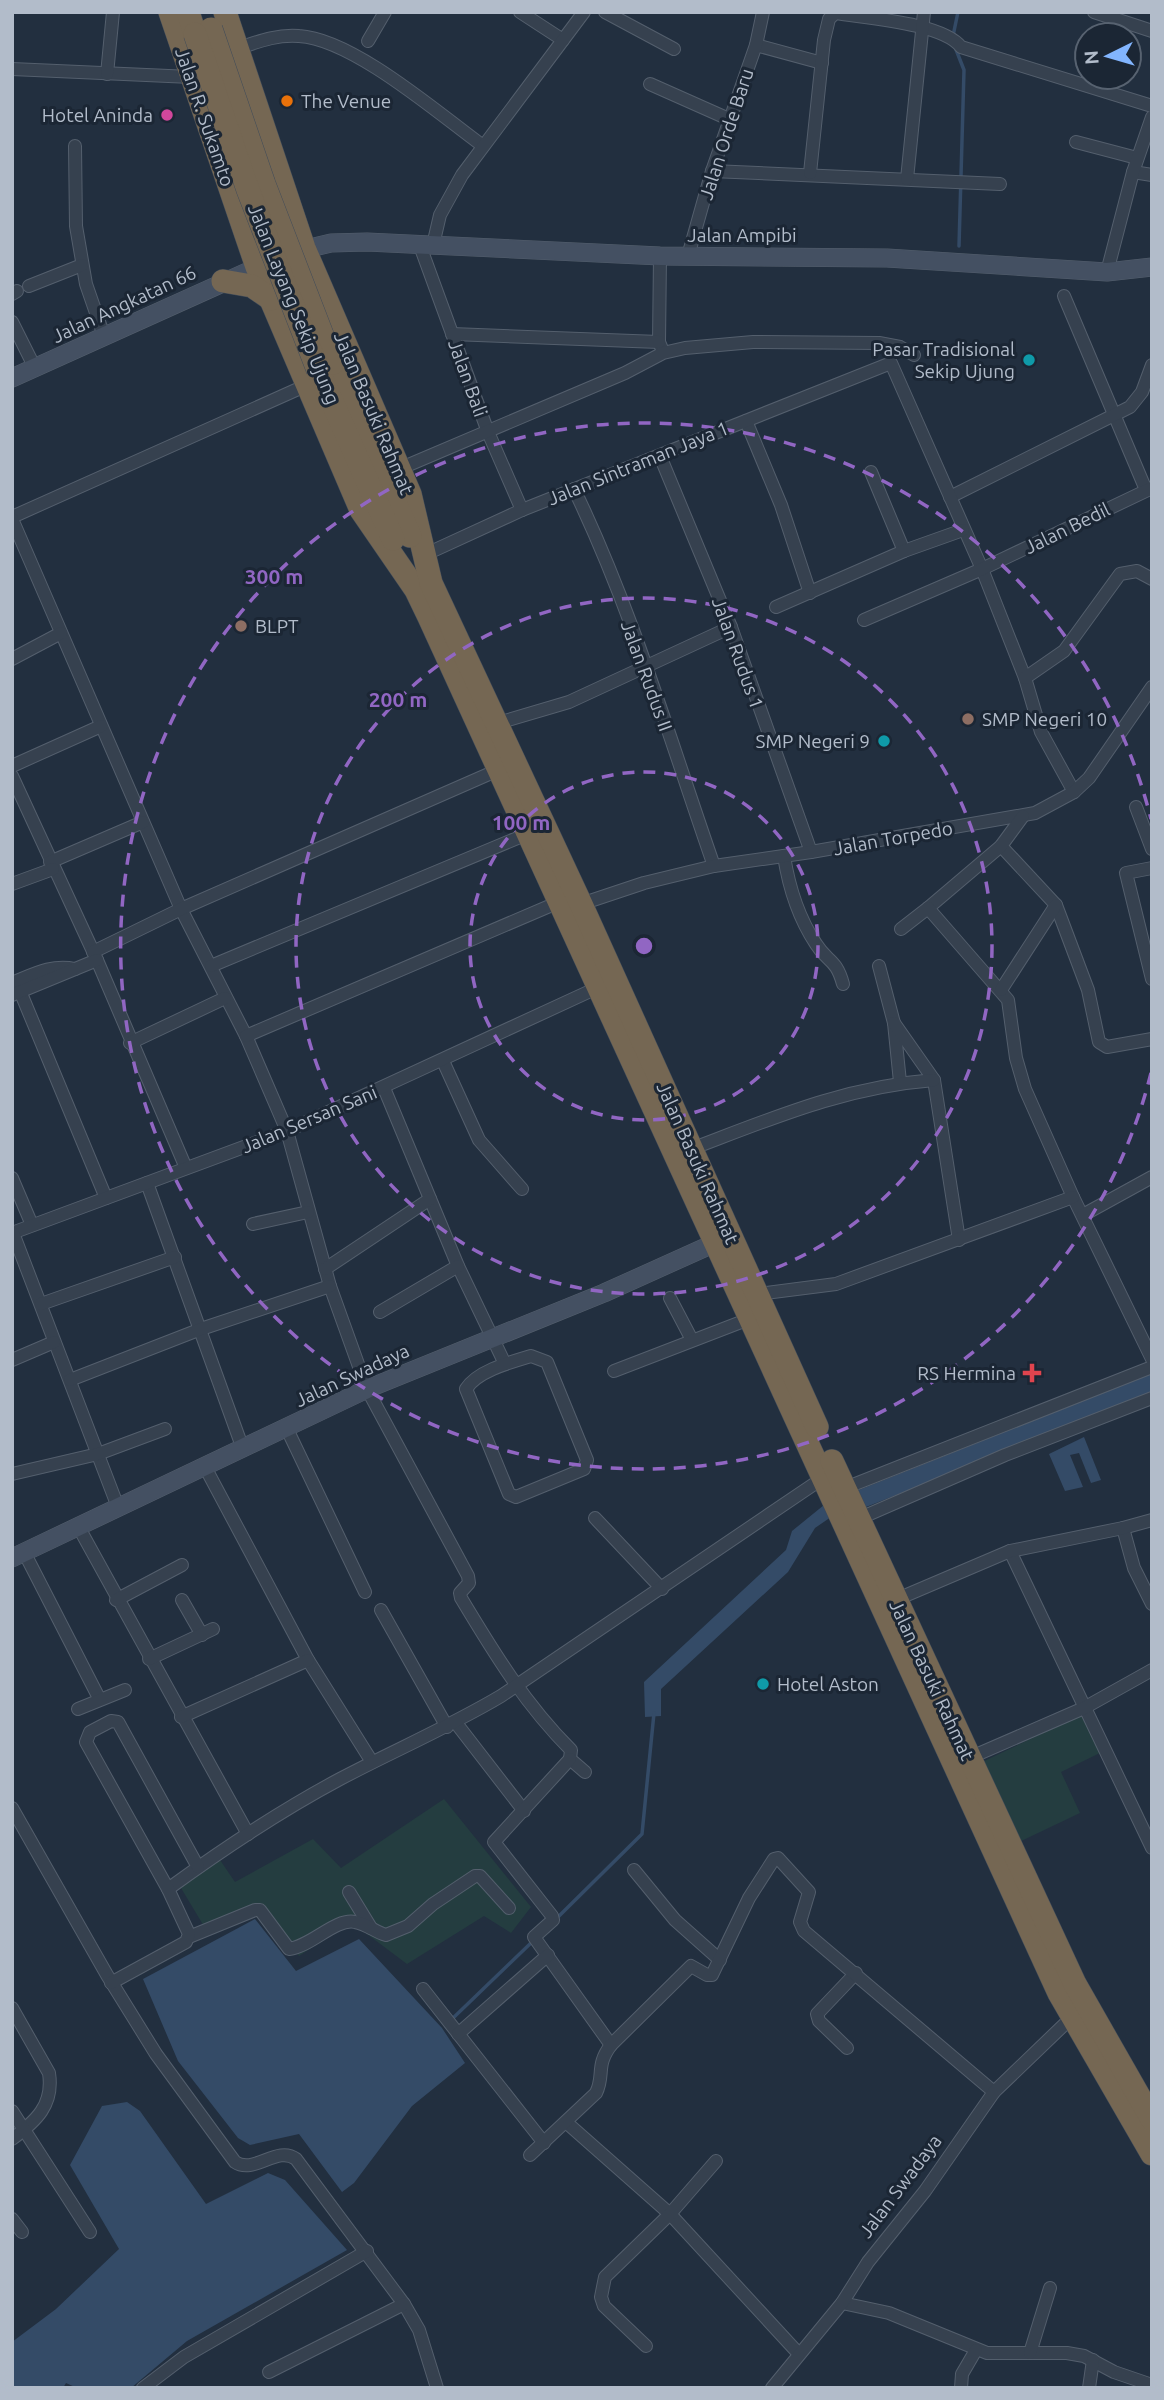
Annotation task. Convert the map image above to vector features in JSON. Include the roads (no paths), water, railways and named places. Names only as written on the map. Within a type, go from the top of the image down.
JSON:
[{"type":"highway","name":"Jalan R. Sukamto","points":[[170,12],[256,268],[274,306]]},
{"type":"highway","name":"Jalan Layang Sekip Ujung","points":[[188,12],[209,22],[264,184],[319,373],[423,586]]},
{"type":"highway","points":[[209,22],[239,57],[283,190],[280,212],[272,226],[259,227],[249,221],[234,201]]},
{"type":"highway","points":[[191,79],[205,89],[232,82],[239,75],[239,57]]},
{"type":"highway","name":"Jalan Basuki Rahmat","points":[[283,190],[304,248],[410,494],[425,555],[423,586],[498,770],[527,834],[570,903],[691,1149],[758,1294],[836,1488]]},
{"type":"highway","points":[[223,282],[238,266],[248,241]]},
{"type":"highway","points":[[223,282],[252,286],[274,306],[278,291],[294,281],[305,284],[326,299]]},
{"type":"highway","name":"Jalan Basuki Rahmat","points":[[274,306],[319,373],[361,510],[423,586],[498,723],[570,903],[599,987],[749,1319],[895,1600],[1075,1984],[1152,2119]]},
{"type":"highway","name":"Jalan Basuki Rahmat","points":[[852,1518],[1070,2018],[1152,2154]]},
{"type":"street","points":[[107,74],[113,12]]},
{"type":"street","points":[[368,41],[385,12]]},
{"type":"street","points":[[520,12],[563,40]]},
{"type":"street","points":[[426,244],[447,201],[483,146],[584,12]]},
{"type":"street","points":[[605,12],[674,49]]},
{"type":"street","name":"Jalan Orde Baru","points":[[688,256],[712,171],[756,45],[763,12]]},
{"type":"street","points":[[810,173],[821,62],[827,25],[836,12],[923,28],[951,38],[961,47],[1152,106]]},
{"type":"street","points":[[907,179],[924,12]]},
{"type":"street","points":[[1094,12],[1152,32]]},
{"type":"street","points":[[239,57],[286,36],[303,36],[338,47],[364,61],[483,146]]},
{"type":"street","points":[[756,45],[821,62]]},
{"type":"street","points":[[12,69],[191,79]]},
{"type":"street","points":[[650,84],[731,120]]},
{"type":"street","points":[[1107,272],[1137,158],[1152,117]]},
{"type":"street","points":[[1076,142],[1137,158]]},
{"type":"street","points":[[75,146],[76,226],[82,265],[104,336]]},
{"type":"street","points":[[712,171],[810,173],[1000,184]]},
{"type":"street","points":[[1133,172],[1152,175]]},
{"type":"street","name":"Jalan Ampibi","points":[[304,248],[331,243],[426,244],[660,256],[900,259],[1107,272],[1152,267]]},
{"type":"street","name":"Jalan Bali","points":[[426,244],[452,334],[488,432],[522,510]]},
{"type":"street","name":"Jalan Angkatan 66","points":[[12,378],[304,248]]},
{"type":"street","points":[[660,256],[661,348]]},
{"type":"street","points":[[20,290],[82,265]]},
{"type":"street","points":[[1064,296],[1114,415],[1149,489]]},
{"type":"street","points":[[12,323],[35,368]]},
{"type":"street","points":[[452,334],[661,348],[753,342],[878,343],[900,346],[914,355]]},
{"type":"street","points":[[400,469],[488,432],[661,348]]},
{"type":"street","name":"Jalan Sintraman Jaya 1","points":[[425,555],[522,510],[891,363],[950,497]]},
{"type":"street","points":[[1074,792],[1041,732],[1026,678],[950,497],[1137,401],[1152,365]]},
{"type":"street","points":[[319,373],[12,519],[18,549],[61,633],[181,909],[246,1036],[287,1131],[330,1286],[367,1389],[468,1576],[469,1583],[460,1593],[461,1598],[516,1687],[542,1721],[571,1750],[570,1759],[494,1842],[553,1917],[535,1938],[611,2045]]},
{"type":"street","points":[[746,421],[781,505],[810,593]]},
{"type":"street","name":"Jalan Rudus 1","points":[[660,456],[731,627],[811,852]]},
{"type":"street","points":[[871,472],[904,551]]},
{"type":"street","name":"Jalan Rudus II","points":[[574,489],[592,526],[714,866]]},
{"type":"street","name":"Jalan Bedil","points":[[864,620],[982,569],[1149,489]]},
{"type":"street","points":[[776,607],[904,551],[963,530]]},
{"type":"street","points":[[1026,678],[1065,651],[1120,574],[1137,571],[1152,579]]},
{"type":"street","points":[[498,723],[569,702],[731,627]]},
{"type":"street","points":[[12,659],[61,633]]},
{"type":"street","name":"Jalan Torpedo","points":[[246,1036],[570,903],[714,866],[1023,817],[1074,792],[1107,756],[1152,687]]},
{"type":"street","points":[[12,766],[101,726]]},
{"type":"street","points":[[106,1198],[15,990],[75,969],[181,909],[498,770]]},
{"type":"street","points":[[12,776],[95,956],[130,1043],[186,1168]]},
{"type":"street","points":[[1136,807],[1152,849]]},
{"type":"street","points":[[901,929],[1001,846],[1023,817]]},
{"type":"street","points":[[12,884],[143,822]]},
{"type":"street","points":[[211,966],[527,834]]},
{"type":"street","points":[[1001,846],[1056,905],[1088,990],[1101,1045],[1111,1046],[1152,1039]]},
{"type":"street","points":[[784,856],[789,885],[801,917],[818,947],[838,967],[843,984]]},
{"type":"street","points":[[1152,868],[1126,873],[1152,979]]},
{"type":"street","points":[[1001,990],[1056,905]]},
{"type":"street","points":[[928,908],[1001,990],[1010,1009],[1016,1058],[1025,1089],[1073,1196],[1152,1359]]},
{"type":"street","points":[[879,966],[894,1023],[900,1082]]},
{"type":"street","name":"Jalan Sersan Sani","points":[[13,1233],[287,1131],[443,1062],[599,987]]},
{"type":"street","points":[[130,1043],[225,998]]},
{"type":"street","points":[[894,1023],[933,1080],[959,1240]]},
{"type":"street","points":[[443,1062],[480,1140],[522,1189]]},
{"type":"street","points":[[691,1149],[826,1098],[900,1082],[933,1080]]},
{"type":"street","points":[[384,1088],[458,1266],[505,1364]]},
{"type":"street","points":[[1083,1215],[1152,1177]]},
{"type":"street","points":[[12,1178],[32,1225]]},
{"type":"street","points":[[147,1183],[243,1449]]},
{"type":"street","points":[[758,1294],[826,1287],[1073,1196]]},
{"type":"street","points":[[325,1269],[430,1199]]},
{"type":"street","points":[[253,1224],[308,1212]]},
{"type":"street","points":[[13,1233],[118,1507]]},
{"type":"street","name":"Jalan Swadaya","points":[[18,1555],[367,1389],[493,1339],[715,1243]]},
{"type":"street","points":[[41,1304],[174,1257]]},
{"type":"street","points":[[380,1312],[458,1266]]},
{"type":"street","points":[[69,1380],[201,1329],[330,1286]]},
{"type":"street","points":[[670,1298],[692,1340]]},
{"type":"street","points":[[614,1371],[749,1319]]},
{"type":"street","points":[[12,1360],[54,1342]]},
{"type":"street","points":[[531,1356],[547,1362],[587,1455],[583,1469],[516,1496],[509,1493],[466,1394],[472,1382],[505,1364],[531,1356]]},
{"type":"street","points":[[168,1889],[248,1834],[372,1762],[452,1725],[516,1687],[662,1589],[836,1488],[1152,1367]]},
{"type":"street","points":[[852,1518],[1152,1398]]},
{"type":"street","points":[[12,1474],[98,1454],[164,1429]]},
{"type":"street","points":[[287,1429],[365,1592]]},
{"type":"street","points":[[205,1467],[308,1660],[372,1762]]},
{"type":"street","points":[[595,1518],[662,1589]]},
{"type":"street","points":[[895,1600],[1010,1551],[1152,1520]]},
{"type":"street","points":[[78,1527],[116,1600],[248,1834]]},
{"type":"street","points":[[1124,1528],[1134,1568],[1152,1604]]},
{"type":"street","points":[[1010,1551],[1152,1848]]},
{"type":"street","points":[[18,1555],[99,1698]]},
{"type":"street","points":[[116,1600],[182,1565]]},
{"type":"street","points":[[149,1659],[207,1632],[182,1600]]},
{"type":"street","points":[[381,1609],[452,1725],[524,1811]]},
{"type":"street","points":[[181,1717],[308,1660]]},
{"type":"street","points":[[969,1758],[1084,1707],[1152,1670]]},
{"type":"street","points":[[78,1709],[99,1698],[125,1690]]},
{"type":"street","points":[[189,1937],[168,1889],[86,1742],[90,1732],[111,1720],[118,1722],[198,1867]]},
{"type":"street","points":[[570,1759],[585,1772]]},
{"type":"street","points":[[12,1808],[111,1983],[156,2054],[235,2162],[241,2166],[283,2154],[292,2156],[367,2251],[404,2304],[419,2330],[437,2388]]},
{"type":"street","points":[[530,2155],[596,2093],[600,2082],[601,2059],[611,2045],[691,1966],[710,1976],[749,1898],[774,1859],[778,1858],[810,1892],[800,1922],[802,1928],[994,2092]]},
{"type":"street","points":[[634,1870],[675,1920],[720,1960]]},
{"type":"street","points":[[111,1983],[186,1942],[189,1937],[255,1910],[260,1910],[289,1949],[304,1947],[347,1921],[386,1935],[408,1926],[433,1904],[475,1876],[480,1876],[509,1908]]},
{"type":"street","points":[[349,1892],[371,1928]]},
{"type":"street","points":[[456,2032],[547,1954]]},
{"type":"street","points":[[847,2048],[819,2021],[817,2014],[856,1973]]},
{"type":"street","points":[[423,1989],[544,2143]]},
{"type":"street","points":[[12,2008],[49,2073],[50,2085],[49,2099],[43,2112],[12,2139]]},
{"type":"street","name":"Jalan Swadaya","points":[[772,2388],[842,2303],[868,2262],[925,2191],[994,2092],[1070,2018]]},
{"type":"street","points":[[12,2111],[90,2232]]},
{"type":"street","points":[[567,2123],[670,2214],[799,2354]]},
{"type":"street","points":[[646,2346],[608,2313],[601,2297],[604,2277],[670,2214],[716,2161]]},
{"type":"street","points":[[12,2219],[22,2232]]},
{"type":"street","points":[[144,2388],[184,2357],[367,2251]]},
{"type":"street","points":[[1030,2353],[1049,2288]]},
{"type":"street","points":[[842,2303],[889,2313],[976,2350],[998,2354],[1067,2353],[1093,2360],[1114,2372],[1152,2385]]},
{"type":"street","points":[[269,2372],[404,2304]]},
{"type":"street","points":[[961,2388],[962,2374],[976,2350]]},
{"type":"street","points":[[1089,2388],[1093,2360]]},
{"type":"water","points":[[1152,1373],[1152,1393],[861,1509],[854,1492]]},
{"type":"water","points":[[1084,1437],[1101,1480],[1091,1483],[1079,1453],[1070,1455],[1083,1487],[1065,1491],[1049,1454]]},
{"type":"water","points":[[824,1505],[831,1517],[815,1528],[788,1572],[661,1689],[661,1716],[645,1717],[644,1682],[786,1550],[792,1531]]},
{"type":"water","points":[[255,1919],[296,1971],[359,1939],[442,2028],[465,2063],[412,2106],[354,2183],[342,2192],[299,2134],[250,2145],[238,2138],[178,2061],[143,1979]]},
{"type":"water","points":[[127,2102],[140,2111],[206,2204],[268,2173],[285,2180],[347,2250],[187,2341],[131,2388],[77,2388],[66,2383],[63,2388],[12,2388],[12,2342],[56,2309],[119,2249],[70,2165],[102,2106]]},
{"type":"waterway","points":[[953,36],[958,12]]},
{"type":"waterway","points":[[955,47],[964,70],[959,246]]},
{"type":"waterway","points":[[557,1918],[642,1834],[654,1713]]},
{"type":"waterway","points":[[451,2020],[534,1940]]},
{"type":"place","name":"The Venue","points":[[287,101]]},
{"type":"place","name":"Hotel Aninda","points":[[167,115]]},
{"type":"place","name":"Pasar Tradisional Sekip Ujung","points":[[1029,360]]},
{"type":"place","name":"BLPT","points":[[241,626]]},
{"type":"place","name":"SMP Negeri 10","points":[[968,719]]},
{"type":"place","name":"SMP Negeri 9","points":[[884,741]]},
{"type":"place","name":"RS Hermina","points":[[1032,1373]]},
{"type":"place","name":"Hotel Aston","points":[[763,1684]]}]
